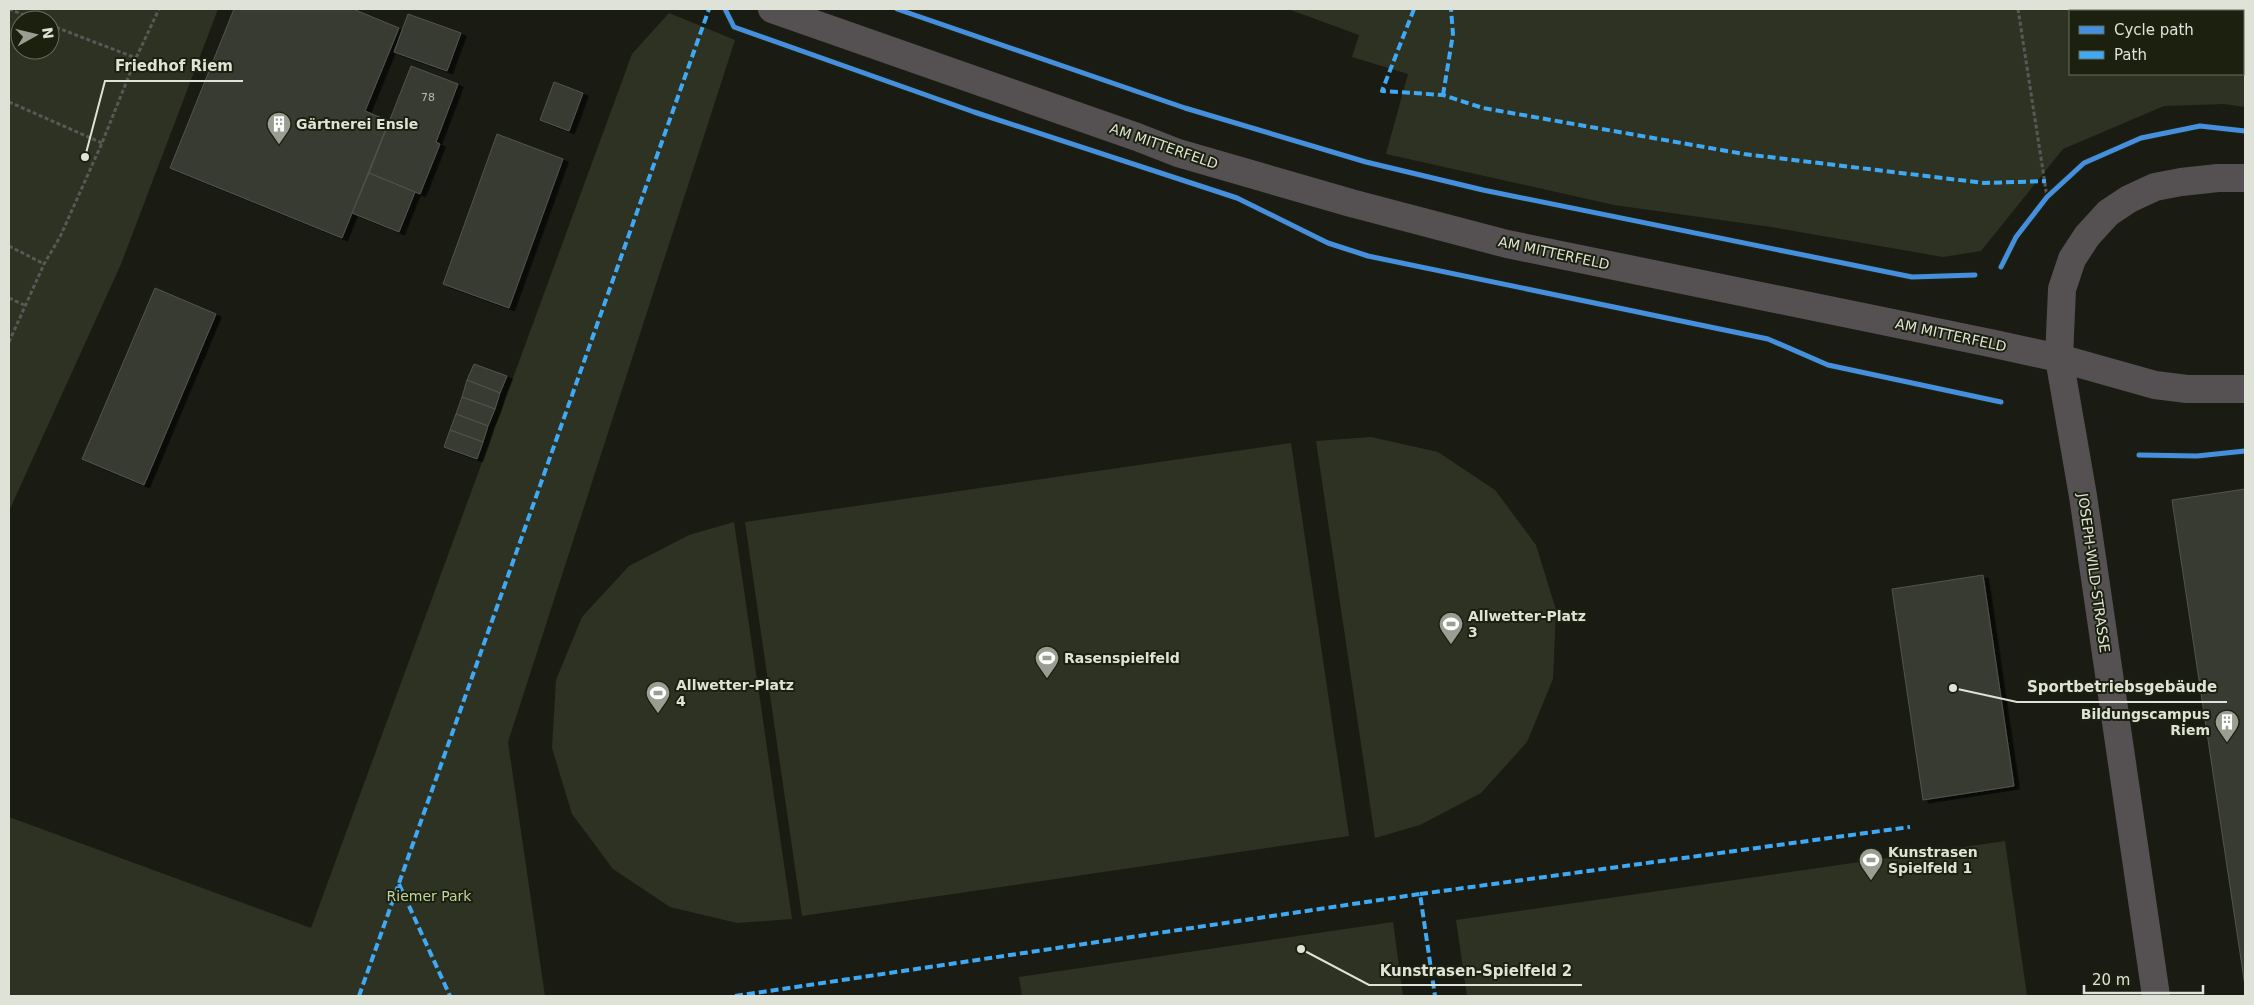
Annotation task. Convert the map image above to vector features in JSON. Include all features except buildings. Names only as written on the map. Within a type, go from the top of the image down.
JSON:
[{"type":"street","name":"AM MITTERFELD","points":[[772,9],[1178,153],[1351,203],[1507,244],[2059,358],[2155,385],[2187,389],[2245,389]]},
{"type":"street","points":[[2059,358],[2062,289],[2072,258],[2087,236],[2108,213],[2129,199],[2155,187],[2218,178],[2245,178]]},
{"type":"street","name":"JOSEPH-WILD-STRASSE","points":[[2059,358],[2075,445],[2156,996]]},
{"type":"path","points":[[9,342],[44,264],[60,237],[102,143],[136,58],[160,9]]},
{"type":"path","points":[[2018,9],[2047,198]]},
{"type":"path","points":[[60,29],[136,58]]},
{"type":"path","points":[[9,102],[102,143]]},
{"type":"path","points":[[9,246],[44,264]]},
{"type":"path","points":[[9,298],[24,306]]},
{"type":"green space","points":[[9,9],[218,9],[121,264],[9,511]]},
{"type":"green space","points":[[1288,9],[2245,9],[2245,107],[2224,104],[2164,106],[2063,149],[1981,251],[1943,257],[1771,227],[1614,205],[1386,154],[1408,74],[1352,57],[1359,35]]},
{"type":"green space","name":"Riemer Park","points":[[669,13],[735,40],[508,742],[545,996],[9,996],[9,817],[311,928],[632,54]]},
{"type":"green space","name":"Allwetter-Platz 3","points":[[1371,437],[1438,452],[1495,490],[1536,545],[1556,610],[1553,679],[1527,742],[1481,793],[1420,825],[1375,838],[1316,441]]},
{"type":"green space","name":"Rasenspielfeld","points":[[1291,443],[1349,836],[802,916],[745,522]]},
{"type":"green space","name":"Allwetter-Platz 4","points":[[734,522],[792,919],[737,923],[670,907],[613,869],[572,814],[552,748],[556,680],[582,617],[629,566],[689,535]]},
{"type":"green space","name":"Kunstrasen Spielfeld 1","points":[[2005,841],[2027,996],[1467,996],[1456,920]]},
{"type":"green space","points":[[1393,922],[1403,996],[1022,996],[1019,977]]},
{"type":"marked path","points":[[359,996],[709,9]]},
{"type":"marked path","points":[[1414,9],[1382,91],[1443,95],[1483,108],[1744,154],[1984,183],[2046,181]]},
{"type":"marked path","points":[[1443,95],[1453,34],[1451,9]]},
{"type":"marked path","points":[[1420,894],[1910,827]]},
{"type":"marked path","points":[[399,884],[450,996]]},
{"type":"marked path","points":[[735,996],[1420,894],[1435,996]]},
{"type":"cycle path","points":[[725,9],[734,27],[974,112],[1237,198],[1328,243],[1368,256],[1768,339],[1828,365],[2001,402]]},
{"type":"cycle path","points":[[897,9],[1185,108],[1366,162],[1483,190],[1912,277],[1975,275]]},
{"type":"cycle path","points":[[2001,267],[2016,237],[2047,197],[2084,163],[2141,138],[2200,126],[2245,131]]},
{"type":"cycle path","points":[[2139,455],[2197,456],[2245,451]]},
{"type":"place","name":"Gärtnerei Ensle","points":[[279,145]]},
{"type":"place","name":"Friedhof Riem","points":[[85,157]]},
{"type":"place","name":"Allwetter-Platz 3","points":[[1451,645]]},
{"type":"place","name":"Rasenspielfeld","points":[[1047,679]]},
{"type":"place","name":"Sportbetriebsgebäude","points":[[1953,688]]},
{"type":"place","name":"Allwetter-Platz 4","points":[[658,714]]},
{"type":"place","name":"Bildungscampus Riem","points":[[2227,743]]},
{"type":"place","name":"Kunstrasen Spielfeld 1","points":[[1871,881]]},
{"type":"place","name":"Kunstrasen-Spielfeld 2","points":[[1301,949]]}]
